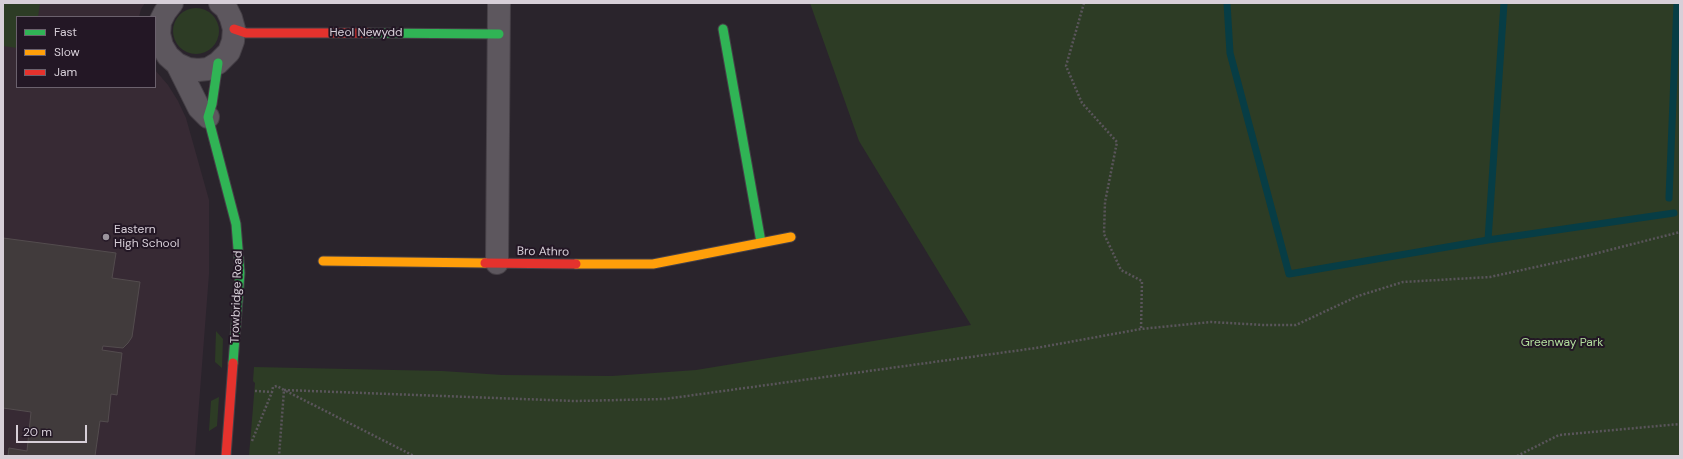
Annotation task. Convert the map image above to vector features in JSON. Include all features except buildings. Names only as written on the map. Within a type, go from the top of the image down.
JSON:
[{"type":"street","name":"Trowbridge Road","points":[[172,3],[160,22],[159,34],[162,46],[168,56],[177,64],[199,108],[208,117],[236,224],[240,248],[240,273],[226,456]]},
{"type":"street","points":[[220,3],[226,8],[234,29]]},
{"type":"street","points":[[497,263],[499,3]]},
{"type":"street","name":"Trowbridge Road","points":[[208,117],[212,104],[218,63],[228,52],[233,41],[234,29]]},
{"type":"street","name":"Heol Newydd","points":[[234,29],[246,33],[499,34]]},
{"type":"street","points":[[723,29],[761,242]]},
{"type":"street","points":[[177,64],[188,69],[198,70],[208,69],[218,63]]},
{"type":"street","name":"Bro Athro","points":[[322,261],[654,264],[791,237]]},
{"type":"path","points":[[1084,3],[1066,66],[1082,103],[1117,142],[1105,202],[1104,234],[1121,270],[1142,281],[1140,329]]},
{"type":"path","points":[[284,390],[575,401],[665,399],[1036,348],[1140,329],[1212,322],[1296,325],[1358,296],[1403,282],[1490,277],[1680,232]]},
{"type":"path","points":[[251,443],[273,387],[277,386],[414,456]]},
{"type":"path","points":[[279,456],[284,390]]},
{"type":"path","points":[[255,391],[272,392]]},
{"type":"path","points":[[1517,456],[1559,435],[1680,424]]},
{"type":"shaded area","name":"Eastern High School","points":[[3,3],[145,3],[141,9],[139,16],[16,16],[16,88],[156,88],[156,71],[168,85],[178,101],[186,118],[209,200],[209,274],[195,456],[3,456]]},
{"type":"green space","points":[[3,3],[40,3],[38,16],[16,16],[16,48],[3,46]]},
{"type":"green space","name":"Greenway Park","points":[[810,3],[1680,3],[1680,456],[249,456],[255,383],[253,381],[254,367],[442,371],[502,375],[612,376],[696,370],[971,325],[859,141]]},
{"type":"green space","points":[[201,8],[213,14],[218,22],[218,40],[213,48],[205,53],[191,54],[179,48],[174,40],[173,26],[179,14],[187,9]]},
{"type":"green space","points":[[216,331],[223,339],[222,368],[215,362]]},
{"type":"green space","points":[[219,397],[217,426],[209,431],[211,401]]},
{"type":"waterway","points":[[1227,3],[1230,53],[1289,274],[1488,240],[1674,213]]},
{"type":"waterway","points":[[1488,240],[1504,3]]},
{"type":"waterway","points":[[1669,198],[1677,3]]},
{"type":"traffic: fast","points":[[723,29],[761,242]]},
{"type":"traffic: fast","points":[[369,33],[499,34]]},
{"type":"traffic: fast","points":[[218,63],[212,104],[208,117],[236,224],[240,273],[233,363]]},
{"type":"traffic: slow","points":[[576,264],[653,264],[791,237]]},
{"type":"traffic: slow","points":[[323,261],[485,263]]},
{"type":"traffic: jam","points":[[234,29],[246,33],[369,33]]},
{"type":"traffic: jam","points":[[485,263],[576,264]]},
{"type":"traffic: jam","points":[[226,456],[233,363]]},
{"type":"place","name":"Eastern High School","points":[[106,237]]}]
